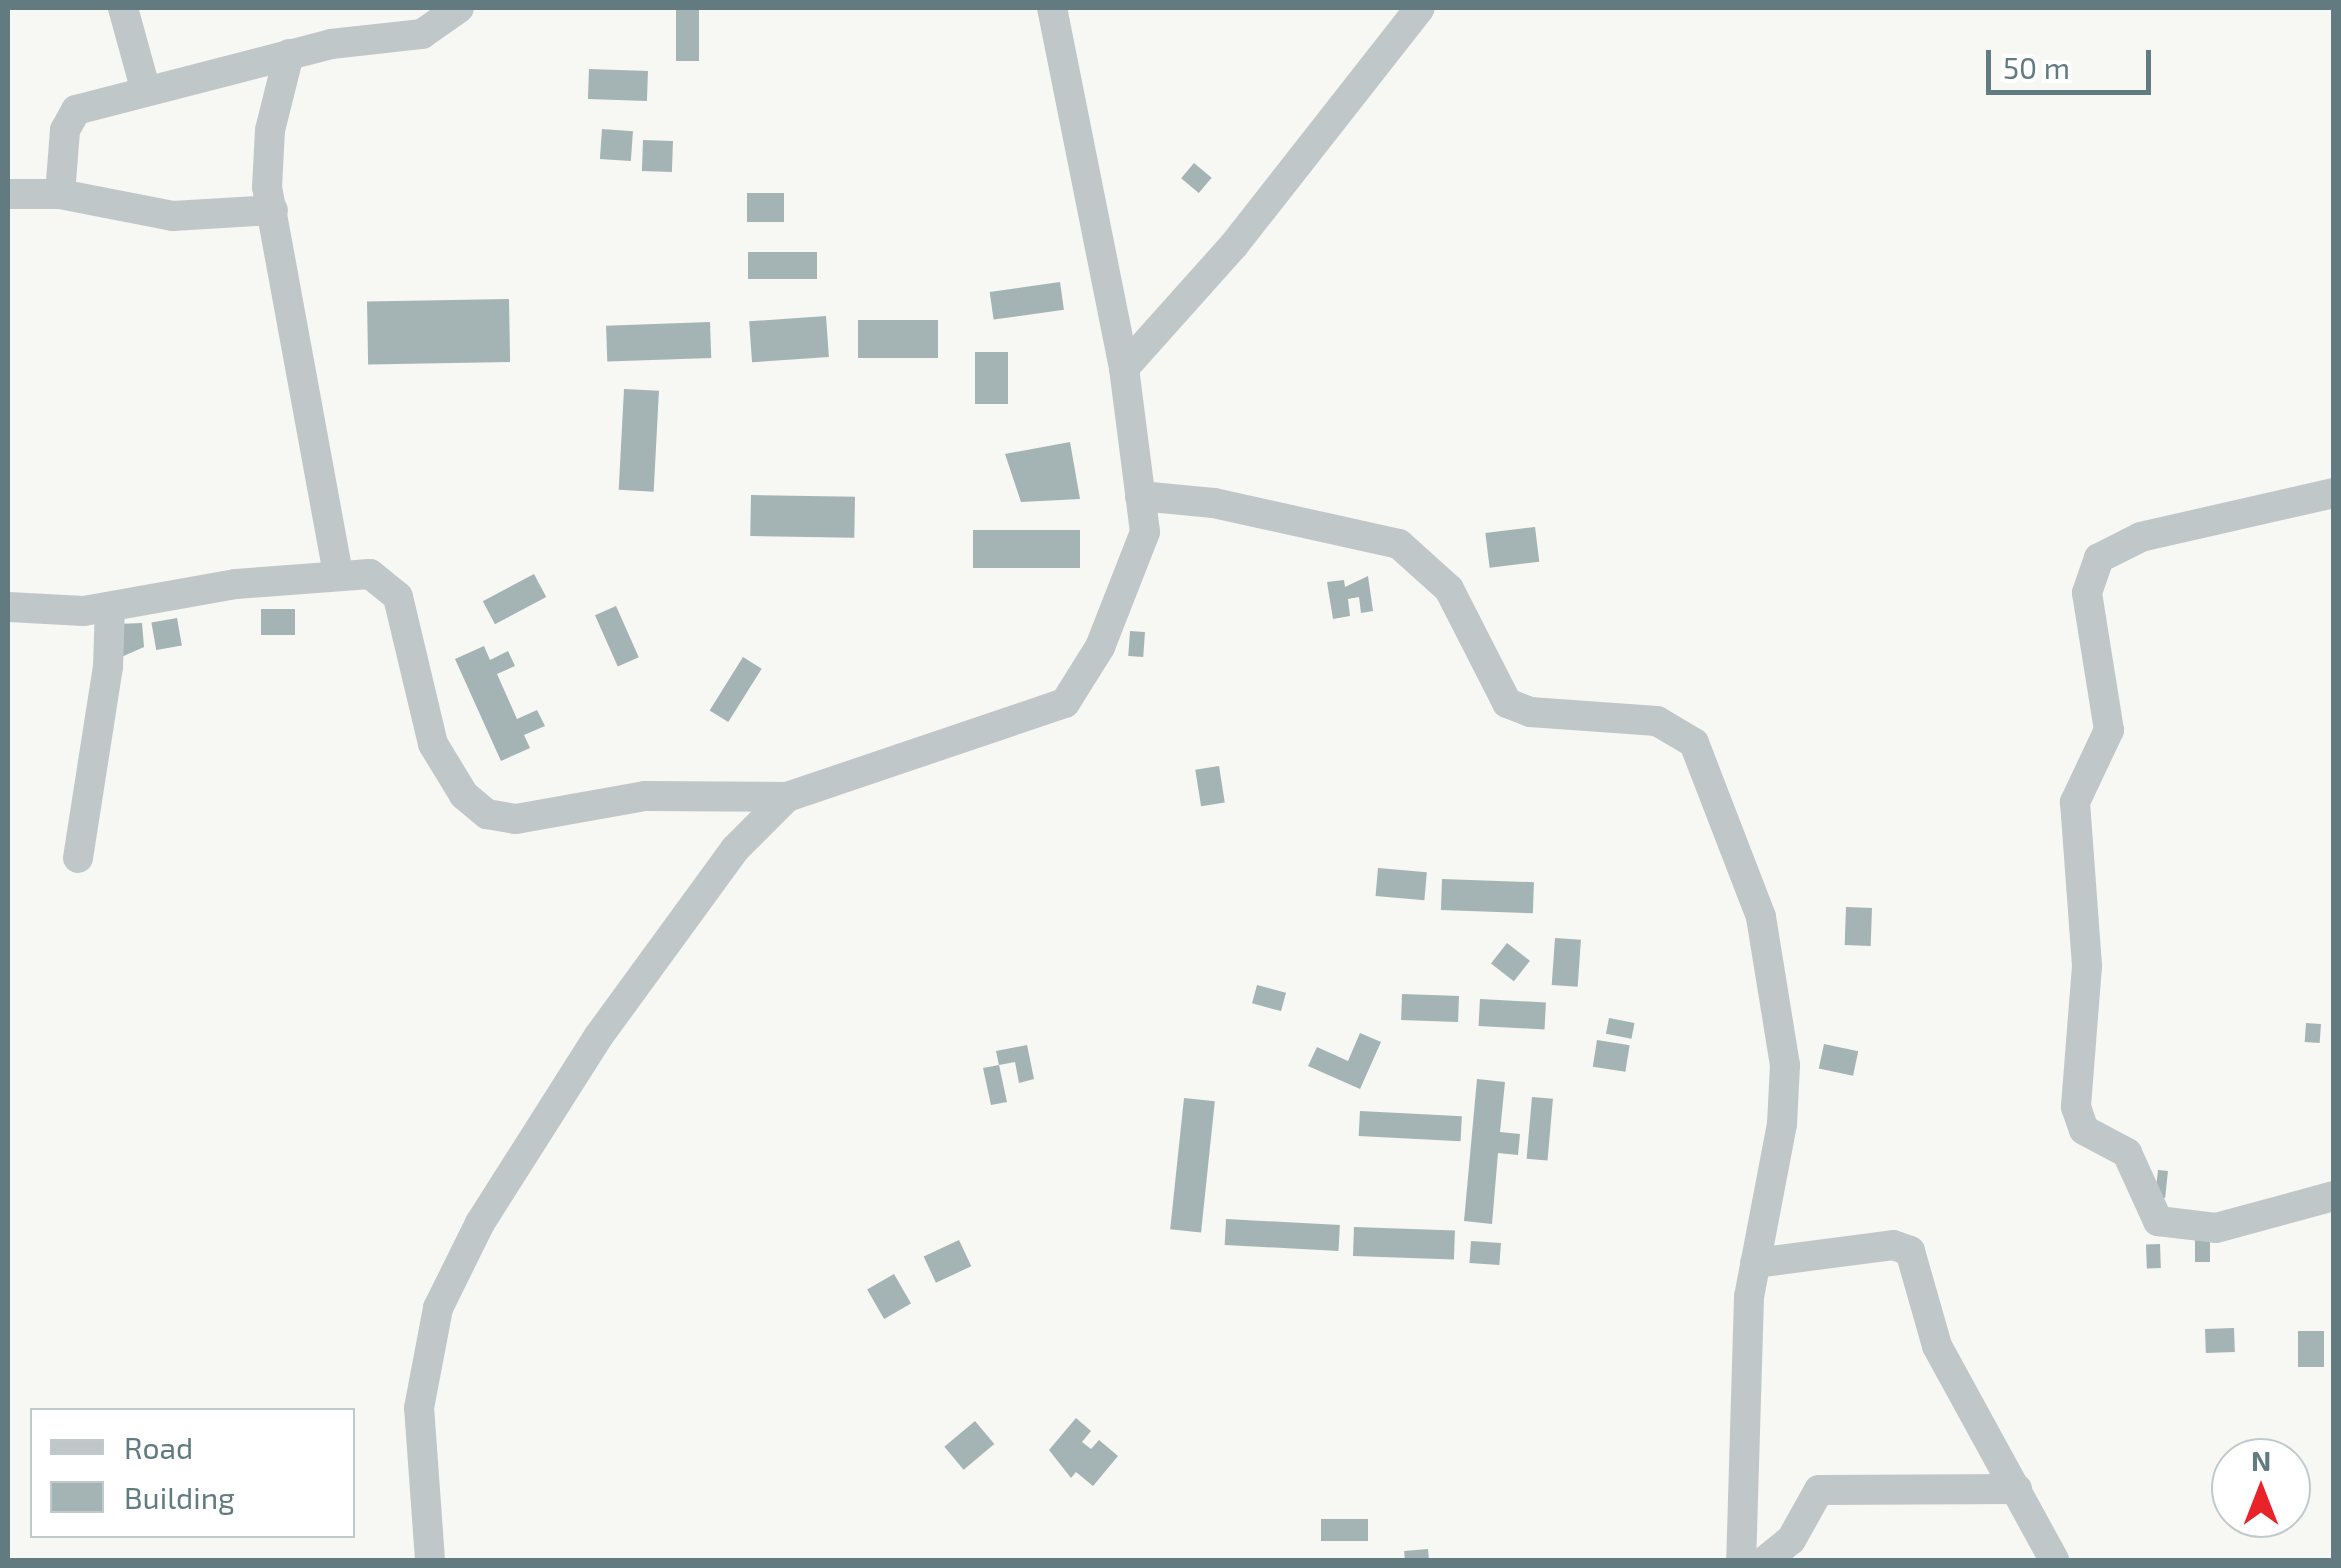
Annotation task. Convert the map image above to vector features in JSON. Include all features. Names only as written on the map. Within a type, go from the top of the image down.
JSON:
[{"type":"street","points":[[123,8],[145,88]]},
{"type":"street","points":[[60,194],[65,130],[76,110],[145,88],[290,54],[422,34],[459,8]]},
{"type":"street","points":[[8,608],[110,606],[338,572],[370,574],[398,598],[434,744],[464,795],[487,814],[516,819],[645,796],[787,797],[1065,703],[1100,647],[1144,532],[1124,368],[1052,8]]},
{"type":"street","points":[[1124,368],[1234,245],[1420,8]]},
{"type":"street","points":[[290,54],[270,130],[272,210],[338,572]]},
{"type":"street","points":[[8,194],[60,194],[173,216],[272,210]]},
{"type":"street","points":[[2334,493],[2142,537],[2099,558],[2088,594],[2109,730],[2075,819],[2087,966],[2076,1107],[2084,1130],[2127,1153],[2158,1221],[2216,1228],[2334,1196]]},
{"type":"street","points":[[1140,496],[1214,503],[1399,544],[1449,589],[1507,702],[1530,712],[1657,721],[1694,743],[1761,916],[1785,1065],[1755,1263],[1740,1560]]},
{"type":"street","points":[[78,858],[108,667],[110,606]]},
{"type":"street","points":[[430,1560],[418,1408],[438,1308],[480,1223],[598,1037],[735,849],[787,797]]},
{"type":"street","points":[[1755,1263],[1892,1245],[1910,1250],[1938,1346],[2054,1560]]},
{"type":"street","points":[[1766,1560],[1791,1540],[1819,1490],[2017,1489]]},
{"type":"building","points":[[676,8],[699,8],[699,61],[676,61]]},
{"type":"building","points":[[589,69],[648,71],[647,101],[588,99]]},
{"type":"building","points":[[602,129],[633,131],[631,161],[600,159]]},
{"type":"building","points":[[643,140],[673,141],[672,172],[642,171]]},
{"type":"building","points":[[1194,163],[1212,178],[1199,193],[1181,178]]},
{"type":"building","points":[[747,193],[784,193],[784,222],[747,222]]},
{"type":"building","points":[[748,252],[817,252],[817,279],[748,279]]},
{"type":"building","points":[[1060,282],[1064,310],[994,320],[990,292]]},
{"type":"building","points":[[509,299],[510,362],[368,364],[367,301]]},
{"type":"building","points":[[826,316],[829,357],[752,362],[749,321]]},
{"type":"building","points":[[858,320],[938,320],[938,358],[858,358]]},
{"type":"building","points":[[710,322],[711,358],[607,362],[606,326]]},
{"type":"building","points":[[975,352],[1008,352],[1008,404],[975,404]]},
{"type":"building","points":[[624,389],[659,391],[654,492],[619,490]]},
{"type":"building","points":[[1070,442],[1080,499],[1021,502],[1005,454]]},
{"type":"building","points":[[751,495],[855,497],[854,538],[750,536]]},
{"type":"building","points":[[1535,527],[1539,562],[1490,568],[1485,533]]},
{"type":"building","points":[[973,530],[1080,530],[1080,568],[973,568]]},
{"type":"building","points":[[534,574],[546,597],[495,624],[483,601]]},
{"type":"building","points":[[1368,576],[1373,611],[1361,613],[1359,597],[1348,599],[1350,616],[1333,619],[1327,582],[1344,580],[1345,587]]},
{"type":"building","points":[[616,606],[639,657],[618,667],[595,615]]},
{"type":"building","points":[[261,609],[295,609],[295,635],[261,635]]},
{"type":"building","points":[[177,618],[182,646],[156,650],[151,623]]},
{"type":"building","points":[[142,623],[144,647],[119,658],[117,624]]},
{"type":"building","points":[[1130,631],[1145,632],[1143,657],[1128,656]]},
{"type":"building","points":[[484,646],[490,660],[508,651],[515,666],[497,674],[517,719],[537,710],[545,726],[524,735],[530,748],[501,761],[455,659]]},
{"type":"building","points":[[743,657],[762,669],[728,722],[710,710]]},
{"type":"building","points":[[1219,766],[1225,803],[1201,806],[1195,770]]},
{"type":"building","points":[[1378,868],[1427,872],[1424,900],[1376,896]]},
{"type":"building","points":[[1442,879],[1534,882],[1533,913],[1441,910]]},
{"type":"building","points":[[1846,907],[1872,908],[1871,946],[1845,945]]},
{"type":"building","points":[[1555,938],[1581,940],[1578,987],[1552,985]]},
{"type":"building","points":[[1507,943],[1530,961],[1514,981],[1491,963]]},
{"type":"building","points":[[1257,985],[1286,993],[1281,1011],[1252,1003]]},
{"type":"building","points":[[1402,994],[1459,996],[1458,1022],[1401,1020]]},
{"type":"building","points":[[1480,999],[1546,1002],[1544,1029],[1479,1026]]},
{"type":"building","points":[[1609,1018],[1635,1023],[1631,1039],[1606,1034]]},
{"type":"building","points":[[2306,1023],[2321,1024],[2320,1043],[2305,1042]]},
{"type":"building","points":[[1360,1033],[1381,1042],[1360,1089],[1308,1066],[1317,1047],[1348,1061]]},
{"type":"building","points":[[1597,1040],[1630,1045],[1625,1072],[1593,1067]]},
{"type":"building","points":[[1824,1044],[1858,1051],[1853,1076],[1819,1068]]},
{"type":"building","points":[[1027,1045],[1034,1079],[1019,1083],[1015,1062],[999,1065],[996,1051]]},
{"type":"building","points":[[999,1065],[1007,1102],[991,1105],[983,1068]]},
{"type":"building","points":[[1477,1079],[1505,1082],[1500,1132],[1520,1134],[1518,1155],[1498,1153],[1492,1224],[1464,1221]]},
{"type":"building","points":[[1532,1097],[1553,1099],[1548,1161],[1527,1159]]},
{"type":"building","points":[[1184,1098],[1215,1101],[1201,1233],[1170,1229]]},
{"type":"building","points":[[1360,1111],[1462,1116],[1461,1141],[1359,1136]]},
{"type":"building","points":[[2158,1170],[2168,1171],[2165,1198],[2155,1197]]},
{"type":"building","points":[[1226,1219],[1340,1225],[1338,1251],[1225,1245]]},
{"type":"building","points":[[1354,1227],[1455,1231],[1454,1260],[1353,1256]]},
{"type":"building","points":[[959,1240],[971,1266],[936,1283],[924,1256]]},
{"type":"building","points":[[2195,1240],[2210,1240],[2210,1262],[2195,1262]]},
{"type":"building","points":[[1471,1241],[1501,1243],[1499,1265],[1469,1263]]},
{"type":"building","points":[[2146,1244],[2160,1244],[2161,1268],[2147,1268]]},
{"type":"building","points":[[894,1274],[911,1303],[884,1319],[867,1290]]},
{"type":"building","points":[[2234,1328],[2235,1352],[2206,1353],[2205,1329]]},
{"type":"building","points":[[2298,1331],[2324,1331],[2324,1367],[2298,1367]]},
{"type":"building","points":[[1076,1418],[1091,1431],[1082,1442],[1091,1449],[1099,1440],[1118,1456],[1093,1486],[1076,1472],[1071,1478],[1049,1450]]},
{"type":"building","points":[[975,1421],[994,1444],[964,1470],[944,1447]]},
{"type":"building","points":[[1321,1519],[1368,1519],[1368,1541],[1321,1541]]},
{"type":"building","points":[[1428,1549],[1429,1560],[1405,1560],[1404,1551]]}]
